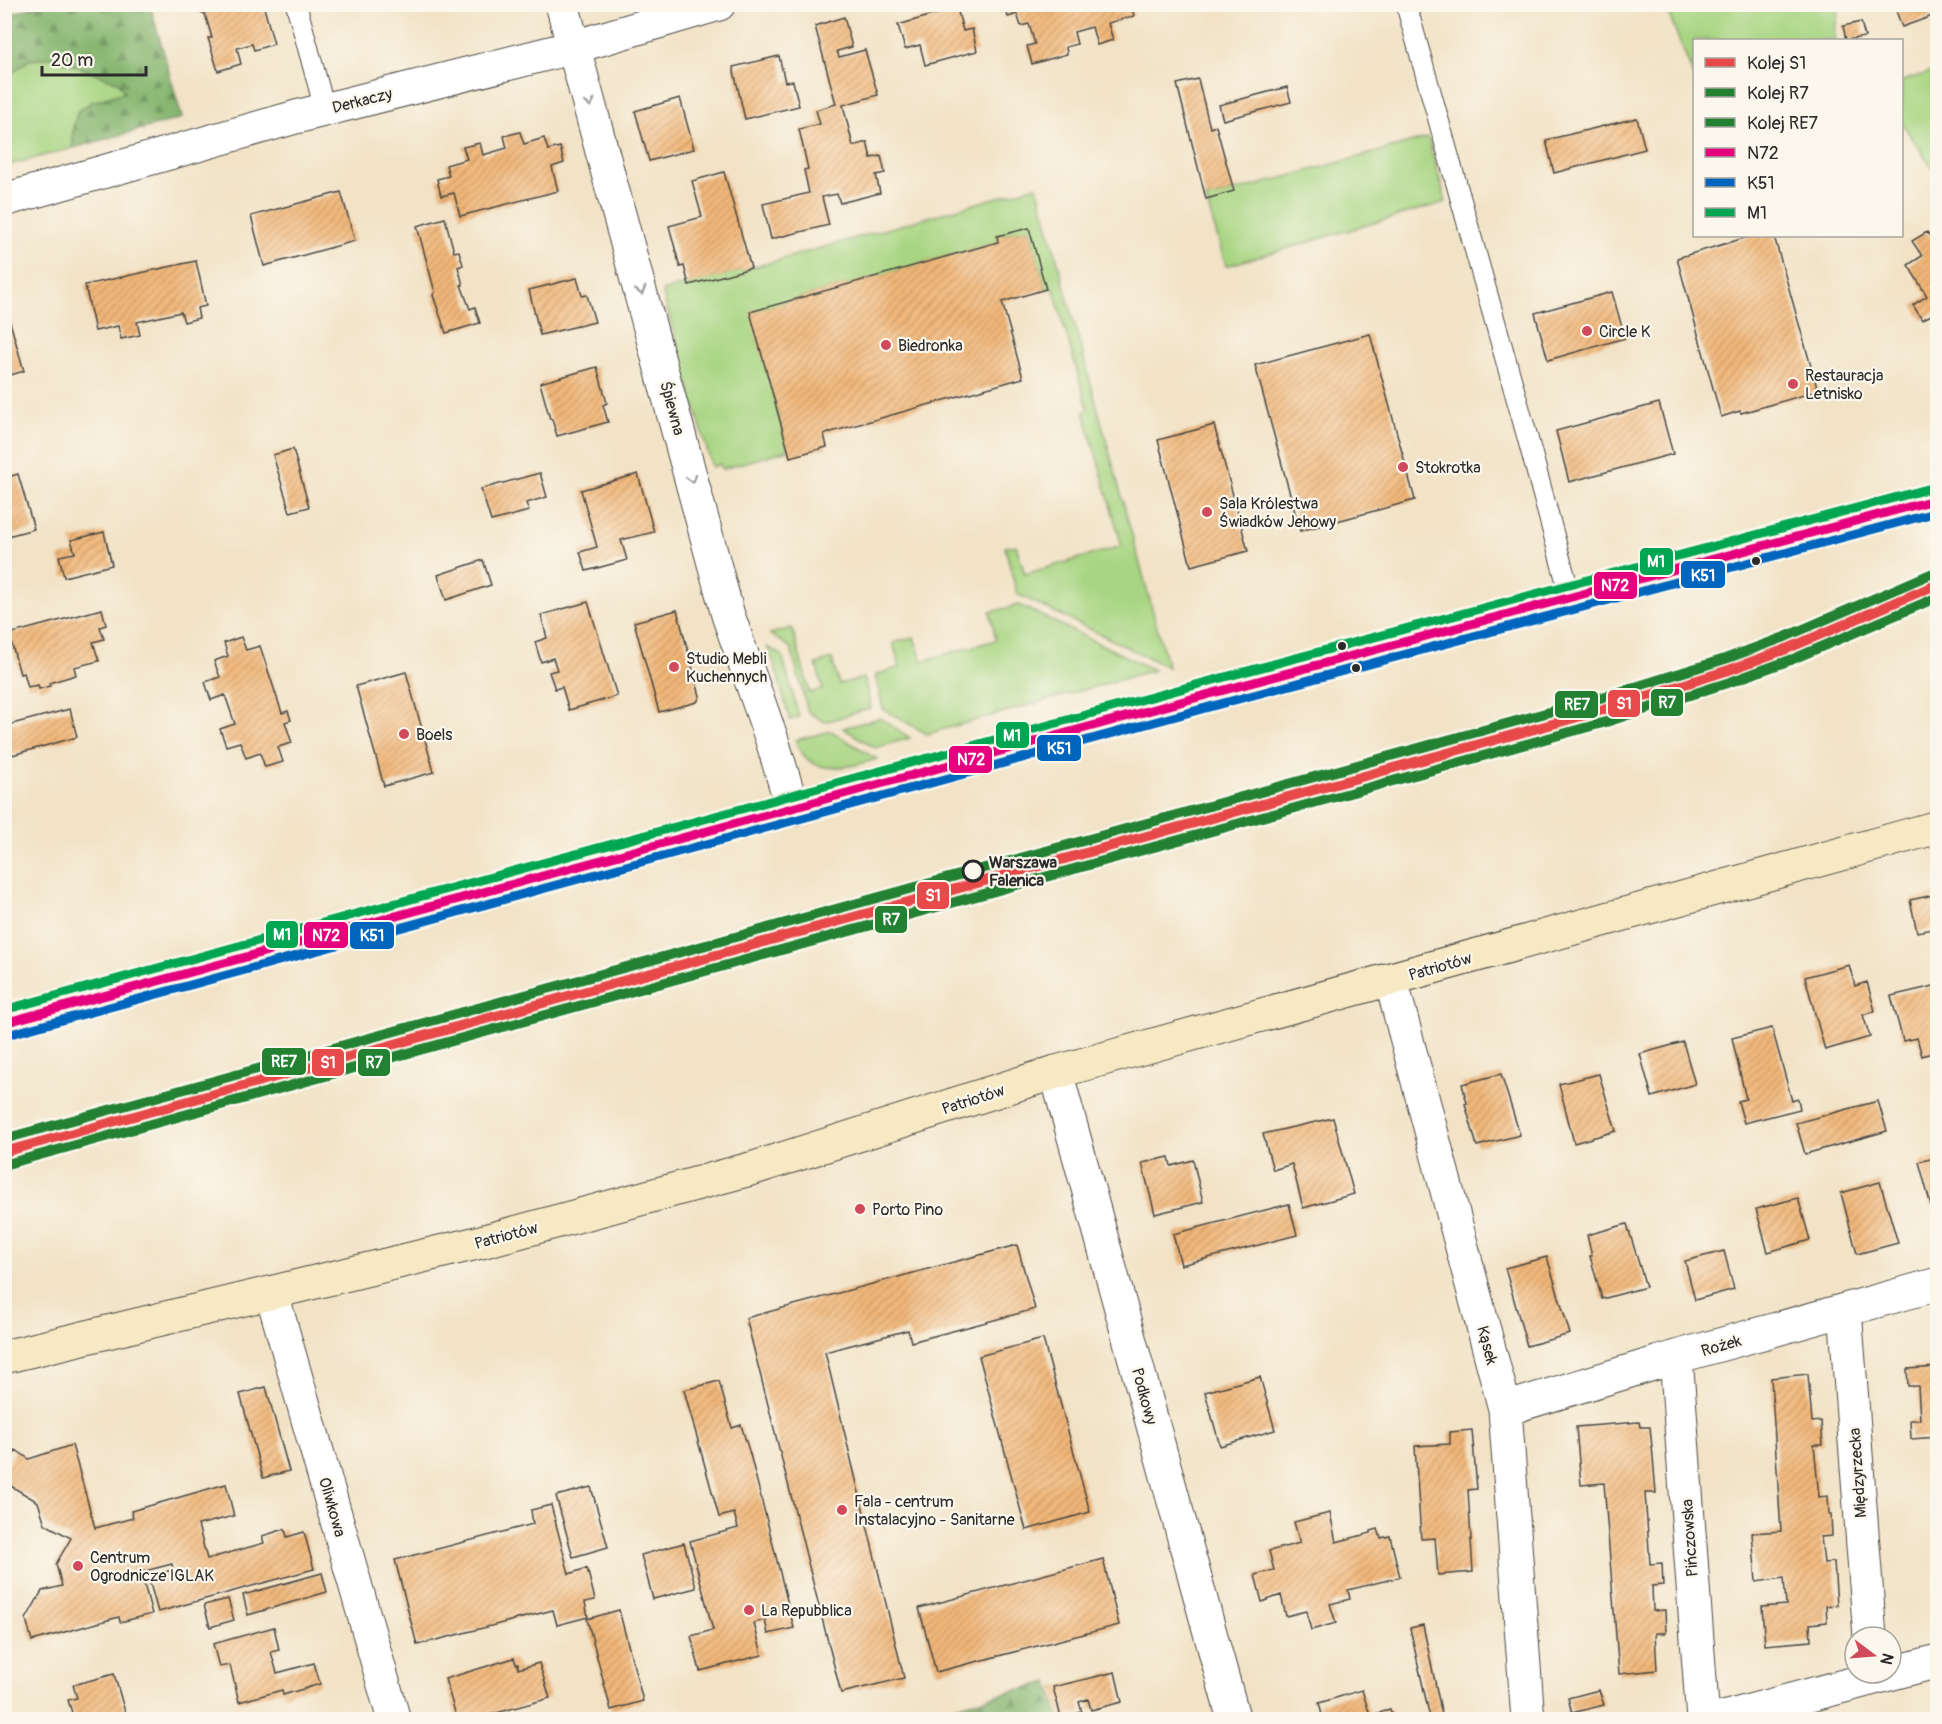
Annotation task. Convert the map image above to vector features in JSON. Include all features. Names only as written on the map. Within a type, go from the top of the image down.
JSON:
[{"type":"main road","points":[[6,1017],[793,810],[1228,689],[1938,499]]},
{"type":"main road","name":"Patriotów","points":[[4,1356],[272,1294],[481,1242],[754,1168],[1056,1072],[1938,827]]},
{"type":"street","name":"Śpiewna","points":[[562,4],[728,615],[771,737],[793,810]]},
{"type":"street","name":"Derkaczy","points":[[4,200],[325,110],[574,46],[719,4]]},
{"type":"street","name":"Kąsek","points":[[1391,980],[1505,1409],[1528,1719]]},
{"type":"street","name":"Podkowy","points":[[1056,1072],[1234,1719]]},
{"type":"street","name":"Rożek","points":[[1505,1409],[1676,1357],[1938,1284]]},
{"type":"street","name":"Oliwkowa","points":[[272,1294],[394,1719]]},
{"type":"street","name":"Międzyrzecka","points":[[1845,1310],[1869,1625]]},
{"type":"street","name":"Pińczowska","points":[[1676,1357],[1703,1719]]},
{"type":"street","points":[[1903,1669],[1938,1661]]},
{"type":"street","points":[[1716,1719],[1843,1684]]},
{"type":"lane","points":[[296,4],[325,110]]},
{"type":"lane","points":[[1406,4],[1527,432],[1571,599]]},
{"type":"green space","points":[[44,4],[150,5],[182,118],[73,148],[73,127],[78,111],[92,102],[125,92],[118,82],[52,57],[29,60],[5,78],[5,16]]},
{"type":"green space","points":[[1665,5],[1840,5],[1834,33],[1836,39],[1693,39],[1693,75]]},
{"type":"green space","points":[[52,57],[118,82],[125,92],[112,97],[73,127],[73,148],[5,166],[5,78],[29,60]]},
{"type":"green space","points":[[1938,70],[1937,175],[1903,124],[1903,81]]},
{"type":"green space","points":[[1428,138],[1446,202],[1226,266],[1206,199]]},
{"type":"green space","points":[[1037,186],[1168,667],[1017,594],[1005,547],[1016,545],[1025,574],[1122,546],[1084,412],[1088,409],[1053,287],[1046,289],[1029,228],[997,236],[998,242],[751,312],[788,450],[722,469],[720,464],[712,467],[662,291],[751,268]]},
{"type":"green space","points":[[1019,605],[1154,670],[927,734],[883,709],[875,675],[900,667],[893,643],[914,637],[922,661],[996,640],[990,612]]},
{"type":"green space","points":[[792,628],[810,693],[823,689],[816,664],[832,659],[839,684],[864,678],[871,708],[825,722],[808,712],[791,648],[770,634]]},
{"type":"green space","points":[[767,647],[782,655],[799,717],[790,720],[774,663]]},
{"type":"green space","points":[[880,718],[910,738],[875,748],[843,728]]},
{"type":"green space","points":[[831,731],[877,759],[830,768],[810,761],[802,753],[796,740]]},
{"type":"green space","points":[[1049,1682],[1060,1719],[905,1719]]},
{"type":"building","points":[[197,4],[263,4],[274,44],[254,50],[252,44],[237,48],[241,64],[218,71],[208,38],[212,38],[205,14],[199,11]]},
{"type":"building","points":[[1015,4],[1131,4],[1134,16],[1108,23],[1113,40],[1097,45],[1092,27],[1074,32],[1077,44],[1066,47],[1067,54],[1032,64],[1027,46],[1035,44],[1029,24],[1021,26],[1017,14],[1008,17],[1006,10],[1016,8]]},
{"type":"building","points":[[1894,5],[1938,5],[1938,14],[1902,27]]},
{"type":"building","points":[[957,8],[963,31],[972,29],[977,51],[925,65],[920,45],[905,49],[898,25]]},
{"type":"building","points":[[844,17],[852,47],[837,51],[839,57],[865,50],[878,95],[843,105],[853,146],[867,142],[871,158],[881,156],[885,173],[876,175],[880,193],[840,203],[837,194],[822,197],[829,225],[771,239],[763,204],[809,193],[804,170],[808,169],[799,129],[820,124],[816,110],[836,104],[815,26]]},
{"type":"building","points":[[1861,22],[1865,37],[1846,39],[1843,26]]},
{"type":"building","points":[[779,56],[785,82],[793,81],[799,106],[745,119],[733,67]]},
{"type":"building","points":[[1198,79],[1210,128],[1216,126],[1234,191],[1206,199],[1177,84]]},
{"type":"building","points":[[1287,87],[1291,102],[1223,120],[1219,105]]},
{"type":"building","points":[[680,98],[694,149],[649,161],[635,111]]},
{"type":"building","points":[[1637,118],[1645,149],[1554,173],[1546,140]]},
{"type":"building","points":[[520,132],[524,144],[544,138],[548,150],[560,147],[564,163],[552,167],[558,191],[460,216],[454,193],[441,196],[437,179],[449,176],[446,165],[467,159],[463,147],[480,143],[483,155],[507,148],[504,136]]},
{"type":"building","points":[[724,172],[751,268],[689,285],[684,266],[680,267],[669,226],[702,217],[692,181]]},
{"type":"building","points":[[341,192],[355,241],[264,266],[251,216]]},
{"type":"building","points":[[445,218],[454,252],[459,251],[463,265],[458,267],[463,285],[461,285],[470,309],[475,307],[480,323],[446,333],[433,295],[435,292],[417,226]]},
{"type":"building","name":"Biedronka","points":[[1029,228],[1046,289],[1002,302],[1023,378],[824,434],[827,447],[790,457],[750,312],[998,242],[997,236]]},
{"type":"building","points":[[1927,232],[1938,245],[1938,311],[1922,320],[1913,305],[1927,296],[1908,265],[1922,256],[1912,241]]},
{"type":"building","points":[[1748,237],[1774,237],[1818,391],[1721,417],[1677,258]]},
{"type":"building","points":[[196,261],[206,306],[197,308],[199,318],[184,322],[181,312],[137,322],[140,335],[121,339],[118,326],[95,331],[85,285]]},
{"type":"building","points":[[577,278],[582,296],[587,295],[595,322],[540,335],[529,290]]},
{"type":"building","points":[[1612,292],[1625,338],[1548,360],[1535,313]]},
{"type":"building","points":[[10,322],[24,371],[4,377],[4,324]]},
{"type":"building","points":[[1370,334],[1415,500],[1300,531],[1255,365]]},
{"type":"building","points":[[597,367],[607,403],[603,405],[608,422],[557,436],[540,383]]},
{"type":"building","points":[[1659,403],[1673,454],[1569,482],[1556,431]]},
{"type":"building","points":[[1214,425],[1248,551],[1191,566],[1158,440]]},
{"type":"building","points":[[293,449],[309,507],[290,512],[273,455]]},
{"type":"building","points":[[540,473],[547,497],[526,503],[529,511],[491,521],[481,489]]},
{"type":"building","points":[[18,474],[34,529],[4,537],[4,478]]},
{"type":"building","points":[[638,474],[654,532],[621,540],[627,560],[586,571],[580,552],[597,547],[581,490]]},
{"type":"building","points":[[104,532],[112,565],[64,577],[59,556],[75,553],[71,540]]},
{"type":"building","points":[[483,560],[491,585],[446,600],[438,575]]},
{"type":"building","points":[[588,602],[617,696],[569,710],[562,687],[555,689],[549,672],[557,670],[553,658],[541,662],[535,642],[547,638],[541,615]]},
{"type":"building","points":[[102,609],[106,625],[100,627],[104,639],[93,642],[99,661],[74,667],[76,675],[49,683],[50,686],[39,689],[38,685],[28,687],[24,673],[20,674],[9,634]]},
{"type":"building","points":[[677,610],[700,696],[697,702],[659,712],[634,622]]},
{"type":"building","points":[[241,637],[246,650],[260,646],[282,713],[288,711],[291,720],[285,722],[292,743],[278,747],[283,762],[265,767],[260,753],[246,758],[240,742],[226,746],[220,729],[235,724],[225,695],[211,700],[205,682],[220,677],[214,661],[228,656],[224,643]]},
{"type":"building","points":[[406,672],[434,772],[384,786],[356,686]]},
{"type":"building","points":[[70,709],[77,737],[12,755],[4,726]]},
{"type":"building","points":[[1938,894],[1938,928],[1917,932],[1910,900]]},
{"type":"building","points":[[1849,965],[1855,986],[1867,982],[1875,1011],[1863,1015],[1870,1037],[1825,1050],[1805,977]]},
{"type":"building","points":[[1938,985],[1938,1051],[1922,1056],[1917,1038],[1903,1041],[1891,996]]},
{"type":"building","points":[[1772,1028],[1792,1101],[1798,1099],[1800,1109],[1744,1123],[1738,1101],[1746,1099],[1732,1038]]},
{"type":"building","points":[[1683,1042],[1695,1084],[1652,1097],[1640,1054]]},
{"type":"building","points":[[1501,1074],[1520,1135],[1477,1146],[1462,1084]]},
{"type":"building","points":[[1599,1074],[1616,1131],[1574,1143],[1559,1084]]},
{"type":"building","points":[[1878,1101],[1887,1131],[1805,1154],[1796,1123]]},
{"type":"building","points":[[1333,1118],[1354,1194],[1303,1208],[1292,1164],[1273,1170],[1263,1134]]},
{"type":"building","points":[[1169,1157],[1171,1166],[1193,1160],[1203,1202],[1155,1214],[1142,1163]]},
{"type":"building","points":[[1938,1157],[1938,1204],[1931,1206],[1919,1162]]},
{"type":"building","points":[[1880,1182],[1898,1243],[1857,1254],[1841,1193]]},
{"type":"building","points":[[1798,1198],[1810,1240],[1768,1252],[1756,1209]]},
{"type":"building","points":[[1289,1204],[1297,1235],[1181,1265],[1173,1234]]},
{"type":"building","points":[[1627,1224],[1646,1287],[1602,1299],[1590,1256],[1592,1256],[1587,1235]]},
{"type":"building","points":[[1017,1245],[1035,1309],[911,1342],[908,1330],[825,1352],[904,1678],[841,1693],[746,1318]]},
{"type":"building","points":[[1724,1251],[1734,1289],[1695,1300],[1685,1261]]},
{"type":"building","points":[[1547,1257],[1570,1334],[1527,1346],[1505,1268]]},
{"type":"building","points":[[1043,1339],[1090,1512],[1026,1530],[979,1356]]},
{"type":"building","points":[[1938,1367],[1938,1437],[1911,1439],[1910,1420],[1920,1420],[1918,1386],[1908,1386],[1907,1369]]},
{"type":"building","points":[[1808,1374],[1812,1422],[1821,1421],[1823,1445],[1814,1445],[1819,1497],[1828,1496],[1829,1514],[1831,1514],[1832,1536],[1821,1537],[1824,1563],[1834,1562],[1837,1605],[1826,1606],[1827,1622],[1810,1624],[1811,1641],[1765,1645],[1762,1607],[1786,1605],[1784,1578],[1756,1582],[1752,1533],[1781,1531],[1771,1378]]},
{"type":"building","points":[[1260,1377],[1275,1430],[1220,1446],[1205,1392]]},
{"type":"building","points":[[719,1381],[732,1428],[741,1425],[750,1454],[794,1628],[768,1634],[765,1620],[754,1623],[762,1655],[700,1671],[691,1636],[713,1630],[690,1541],[738,1528],[734,1513],[719,1517],[684,1390]]},
{"type":"building","points":[[266,1387],[289,1471],[263,1478],[240,1394]]},
{"type":"building","points":[[1639,1422],[1640,1427],[1650,1427],[1656,1493],[1645,1493],[1650,1564],[1662,1563],[1663,1585],[1652,1586],[1653,1611],[1665,1610],[1666,1633],[1655,1633],[1657,1670],[1619,1674],[1604,1483],[1581,1485],[1576,1427]]},
{"type":"building","points":[[1472,1430],[1477,1489],[1468,1490],[1473,1572],[1438,1575],[1435,1538],[1421,1539],[1415,1446],[1450,1444],[1450,1432]]},
{"type":"building","points":[[72,1445],[95,1528],[133,1518],[131,1511],[226,1484],[234,1516],[198,1525],[207,1559],[264,1543],[262,1536],[285,1529],[287,1537],[304,1532],[314,1569],[158,1612],[148,1576],[173,1570],[172,1564],[141,1572],[152,1614],[120,1622],[119,1617],[32,1641],[26,1619],[42,1591],[62,1586],[56,1564],[71,1538],[45,1524],[38,1502],[4,1482],[4,1470],[16,1450],[29,1459]]},
{"type":"building","points":[[591,1487],[608,1547],[573,1557],[556,1496]]},
{"type":"building","points":[[551,1505],[569,1574],[587,1568],[595,1600],[585,1602],[588,1617],[557,1625],[553,1610],[417,1645],[395,1560],[533,1524],[531,1510]]},
{"type":"building","points":[[1330,1513],[1336,1542],[1378,1529],[1381,1538],[1390,1536],[1400,1577],[1348,1590],[1350,1599],[1330,1604],[1336,1623],[1311,1630],[1306,1611],[1286,1616],[1281,1595],[1262,1602],[1255,1575],[1274,1570],[1269,1551],[1300,1543],[1294,1522]]},
{"type":"building","points":[[684,1543],[696,1588],[653,1599],[641,1555]]},
{"type":"building","points":[[1103,1559],[1119,1625],[936,1672],[919,1608]]},
{"type":"building","points":[[322,1573],[327,1592],[248,1615],[243,1595]]},
{"type":"building","points":[[228,1599],[234,1620],[210,1627],[204,1605]]},
{"type":"building","points":[[619,1610],[643,1701],[611,1710],[587,1619]]},
{"type":"building","points":[[1423,1625],[1442,1715],[1430,1718],[1410,1628]]},
{"type":"building","points":[[274,1627],[279,1650],[271,1652],[277,1673],[314,1663],[320,1684],[283,1695],[282,1690],[239,1702],[230,1665],[219,1667],[213,1644]]},
{"type":"building","points":[[514,1658],[518,1669],[539,1663],[550,1698],[475,1719],[457,1719],[445,1679]]},
{"type":"building","points":[[1115,1672],[1122,1702],[1091,1710],[1088,1699],[1079,1702],[1082,1712],[1061,1717],[1053,1687]]},
{"type":"building","points":[[114,1674],[127,1719],[74,1719],[68,1700],[77,1698],[73,1685]]},
{"type":"building","points":[[1362,1690],[1370,1715],[1390,1710],[1393,1719],[1323,1719],[1319,1703]]},
{"type":"building","points":[[1599,1690],[1604,1705],[1572,1713],[1568,1698]]},
{"type":"rail line","name":"RE7","points":[[4,1139],[1600,698],[1725,659],[1785,637],[1933,573]]},
{"type":"rail line","name":"S1","points":[[4,1152],[1603,710],[1729,670],[1789,648],[1938,584]]},
{"type":"rail line","name":"R7","points":[[7,1164],[1606,722],[1793,659],[1938,597]]},
{"type":"transit line","name":"M1","points":[[4,1010],[1225,677],[1935,487]]},
{"type":"transit line","name":"N72","points":[[4,1023],[1228,689],[1938,499]]},
{"type":"transit line","name":"K51","points":[[7,1035],[1231,701],[1938,512]]},
{"type":"place","name":"Circle K","points":[[1587,331]]},
{"type":"place","name":"Biedronka","points":[[886,345]]},
{"type":"place","name":"Restauracja Letnisko","points":[[1793,384]]},
{"type":"place","name":"Stokrotka","points":[[1403,467]]},
{"type":"place","name":"Sala Królestwa Świadków Jehowy","points":[[1207,512]]},
{"type":"place","name":"Studio Mebli Kuchennych","points":[[674,667]]},
{"type":"place","name":"Boels","points":[[404,734]]},
{"type":"place","name":"Warszawa Falenica","points":[[973,871]]},
{"type":"place","name":"Porto Pino","points":[[860,1209]]},
{"type":"place","name":"Fala - centrum Instalacyjno - Sanitarne","points":[[842,1510]]},
{"type":"place","name":"Centrum Ogrodnicze IGLAK","points":[[78,1566]]},
{"type":"place","name":"La Repubblica","points":[[749,1610]]}]
